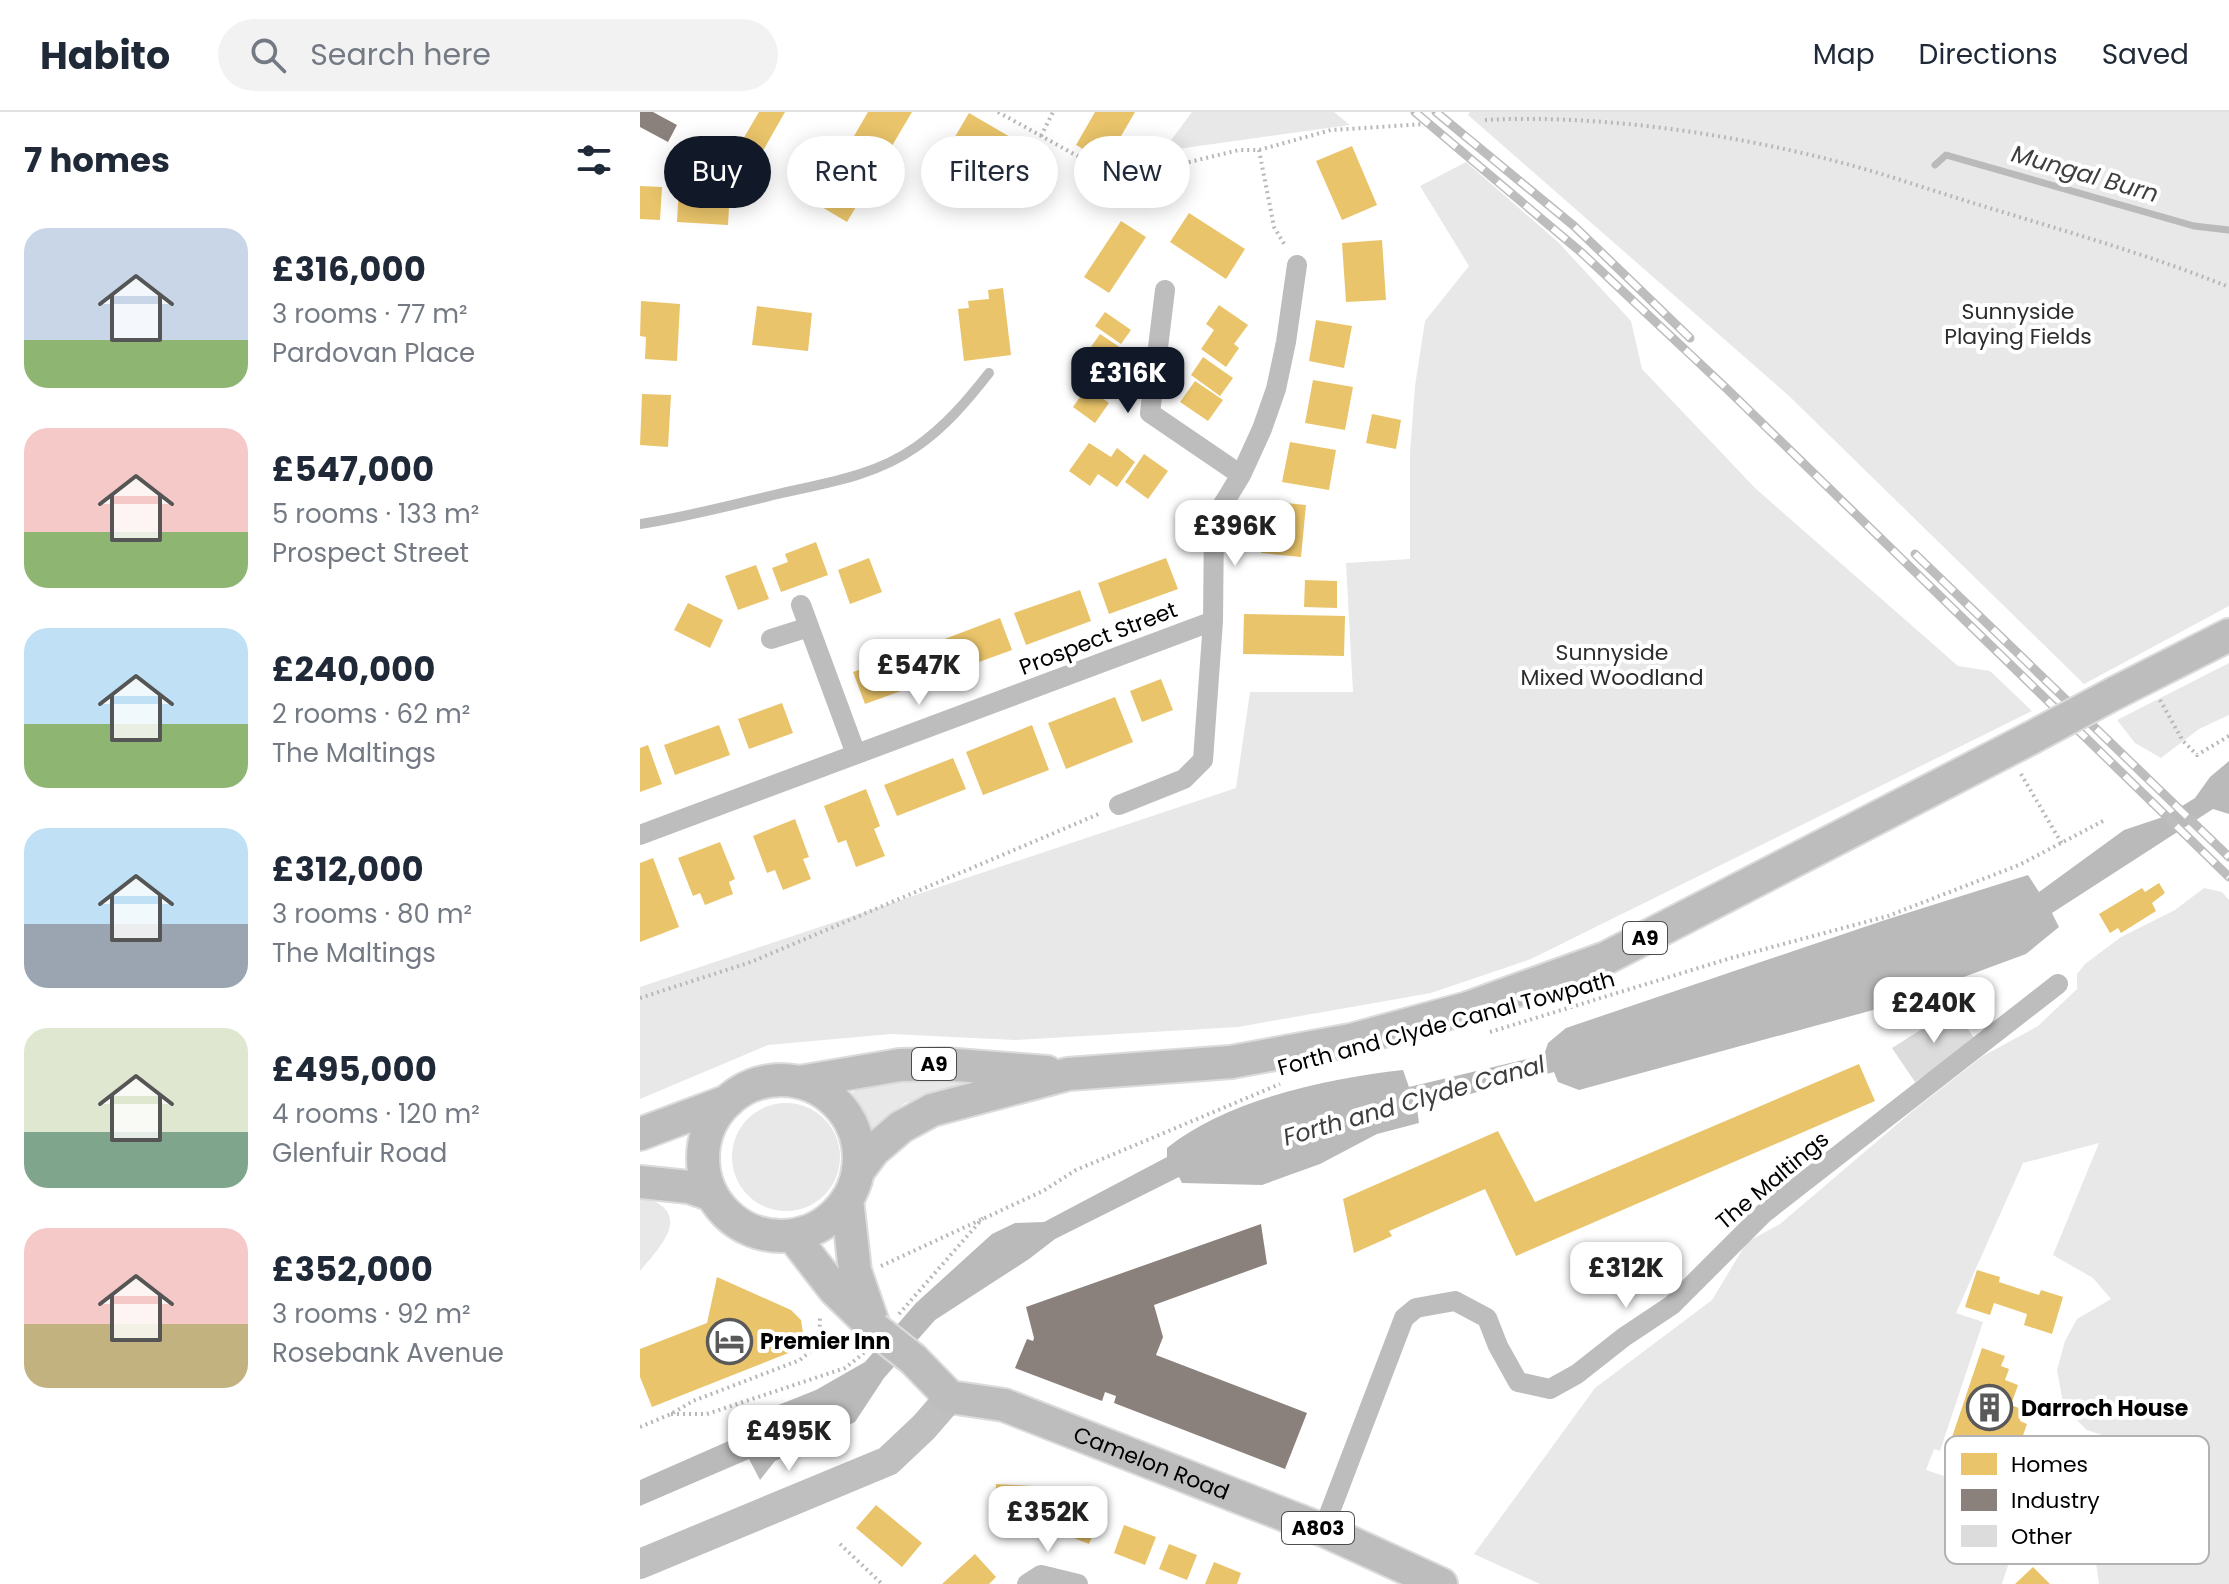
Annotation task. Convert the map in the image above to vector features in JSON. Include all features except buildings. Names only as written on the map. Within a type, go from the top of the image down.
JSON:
[{"type":"main road","name":"A9","points":[[800,1082],[900,1065],[944,1064],[1068,1074],[1231,1062],[1351,1040],[1468,1008],[1606,958],[2229,635]]},
{"type":"main road","name":"A9","points":[[853,1185],[874,1150],[901,1127],[932,1110],[1068,1074]]},
{"type":"main road","points":[[640,1134],[728,1101],[749,1087],[774,1080],[800,1082],[824,1092],[842,1109],[856,1133],[860,1159],[853,1185],[845,1280]]},
{"type":"main road","points":[[728,1101],[712,1121],[704,1145],[704,1171],[716,1205],[749,1230],[773,1237],[793,1236],[821,1226],[839,1212],[853,1185]]},
{"type":"main road","points":[[640,1182],[689,1187],[712,1195]]},
{"type":"main road","points":[[640,1564],[888,1461],[950,1397],[913,1359],[875,1329],[845,1280],[793,1236]]},
{"type":"main road","name":"Camelon Road","points":[[950,1397],[1004,1405],[1323,1530],[1441,1584]]},
{"type":"street","points":[[1119,805],[1184,779],[1203,760],[1213,621],[1214,519],[1241,475],[1276,389],[1297,265]]},
{"type":"street","points":[[1165,290],[1150,413],[1241,475]]},
{"type":"street","points":[[801,605],[856,754]]},
{"type":"street","name":"Prospect Street","points":[[640,835],[1213,621]]},
{"type":"street","points":[[771,639],[809,627]]},
{"type":"street","name":"The Maltings","points":[[1323,1530],[1404,1318],[1416,1308],[1455,1301],[1487,1318],[1518,1382],[1550,1389],[1577,1374],[1672,1305],[1764,1213],[2058,984]]},
{"type":"street","points":[[1027,1584],[1041,1575],[1078,1584]]},
{"type":"lane","points":[[640,524],[679,518],[870,472],[915,448],[941,428],[960,410],[989,373]]},
{"type":"path","points":[[998,112],[1041,136],[1053,112]]},
{"type":"path","points":[[1485,120],[1537,117],[1596,120],[1722,138],[1834,161],[2163,260],[2229,287]]},
{"type":"path","points":[[1058,145],[1119,179],[1239,150],[1259,150],[1331,130],[1426,124]]},
{"type":"path","points":[[1259,150],[1274,227],[1297,265]]},
{"type":"path","points":[[2147,677],[2183,741],[2197,755],[2229,736]]},
{"type":"path","points":[[2020,745],[2062,844]]},
{"type":"path","points":[[640,998],[751,962],[1119,805]]},
{"type":"path","name":"Forth and Clyde Canal Towpath","points":[[1476,1036],[1731,958],[1888,916],[2019,865],[2105,820]]},
{"type":"path","name":"Forth and Clyde Canal Towpath","points":[[845,1280],[1043,1191],[1076,1170],[1289,1080]]},
{"type":"path","points":[[640,1427],[693,1401],[800,1360],[819,1344],[820,1317],[845,1280]]},
{"type":"path","points":[[671,1414],[707,1414]]},
{"type":"path","points":[[840,1544],[880,1583]]},
{"type":"green space","points":[[1192,112],[1334,112],[1350,125],[1190,147],[1190,136],[1174,136]]},
{"type":"green space","name":"Sunnyside Playing Fields","points":[[1470,112],[2229,112],[2229,606],[2084,684],[1788,395],[1468,115]]},
{"type":"green space","name":"Sunnyside Mixed Woodland","points":[[1466,162],[1558,242],[1631,321],[1642,369],[1755,488],[1958,666],[1990,671],[2032,711],[1531,959],[1431,993],[1238,1027],[1015,1040],[891,1034],[768,1045],[640,1099],[640,987],[1236,788],[1250,692],[1353,692],[1346,563],[1410,559],[1410,453],[1415,386],[1425,321],[1469,266],[1420,186]]},
{"type":"green space","points":[[2229,663],[2229,715],[2199,729],[2161,758],[2135,743],[2117,720]]},
{"type":"green space","points":[[2204,888],[2222,892],[2229,900],[2229,1584],[2099,1584],[2096,1564],[2209,1564],[2209,1436],[2105,1436],[2087,1430],[2064,1408],[2057,1370],[2065,1341],[2077,1319],[2111,1299],[2093,1278],[2053,1255],[2099,1143],[2023,1163],[1956,1313],[1983,1322],[1940,1451],[1934,1449],[1926,1470],[1945,1476],[1945,1564],[2008,1564],[2002,1584],[1540,1584],[1474,1554],[1595,1388],[1712,1300],[1747,1242],[1780,1224],[1915,1109],[1983,1056],[2038,1026],[2077,989],[2077,974],[2085,964],[2121,937],[2175,910]]},
{"type":"green space","points":[[979,1076],[981,1082],[905,1103],[871,1131],[847,1095],[876,1081]]},
{"type":"green space","points":[[786,1103],[807,1107],[824,1119],[836,1136],[840,1157],[836,1178],[824,1195],[807,1207],[786,1211],[765,1207],[748,1195],[736,1178],[732,1157],[736,1136],[748,1119],[765,1107]]},
{"type":"green space","points":[[640,1196],[656,1202],[666,1210],[670,1219],[665,1239],[640,1271]]},
{"type":"water","name":"Forth and Clyde Canal","points":[[2229,761],[2229,814],[2213,809],[2052,913],[2059,927],[2026,954],[1877,1009],[1579,1090],[1558,1082],[1554,1072],[1417,1108],[1419,1123],[1377,1134],[1320,1164],[1262,1185],[1182,1183],[1179,1177],[1055,1239],[935,1320],[884,1378],[855,1422],[775,1461],[760,1480],[749,1459],[640,1506],[640,1480],[740,1436],[736,1422],[816,1390],[865,1362],[916,1303],[992,1234],[1015,1223],[1044,1222],[1167,1157],[1167,1148],[1218,1117],[1279,1094],[1343,1079],[1403,1070],[1409,1087],[1544,1055],[1548,1043],[1566,1028],[1885,920],[2028,875],[2039,892],[2124,830],[2166,816],[2195,798],[2210,777]]},
{"type":"waterway","name":"Mungal Burn","points":[[1935,165],[1946,155],[2194,226],[2229,230]]},
{"type":"railway","points":[[1415,112],[1582,253],[1726,388],[2229,877]]},
{"type":"railway","points":[[1436,112],[1574,226],[1690,338]]},
{"type":"railway","points":[[1915,554],[2229,857]]},
{"type":"place","name":"Premier Inn","points":[[729,1341]]},
{"type":"place","name":"Darroch House","points":[[1990,1408]]}]
